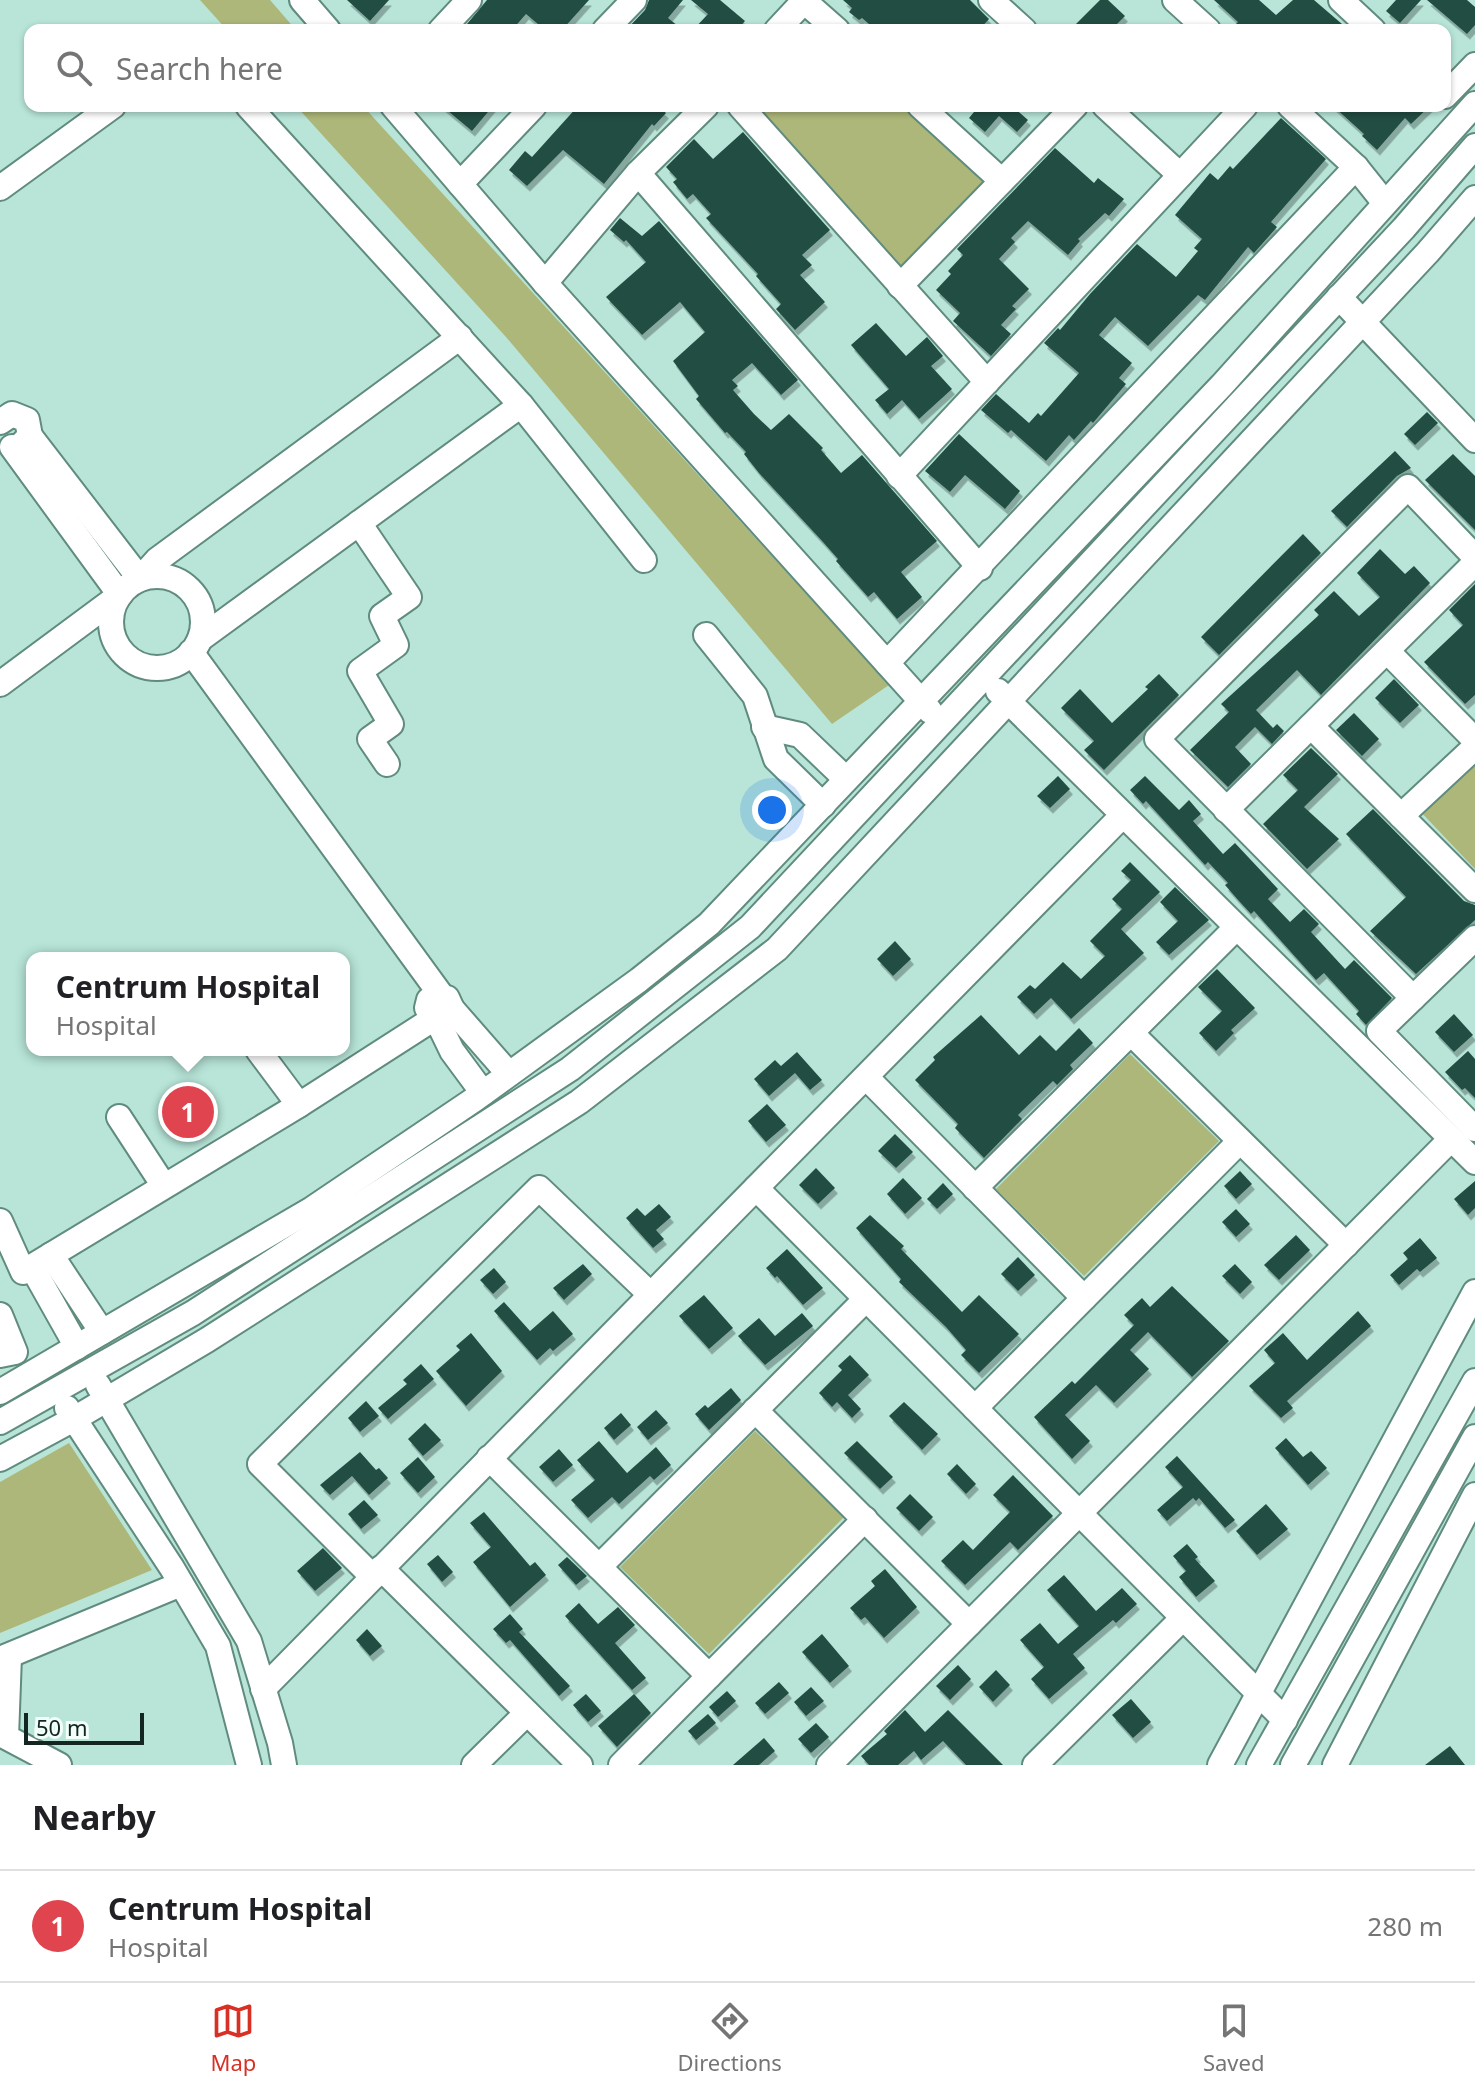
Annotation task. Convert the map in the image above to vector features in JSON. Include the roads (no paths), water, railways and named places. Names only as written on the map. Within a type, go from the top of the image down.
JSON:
[{"type":"street","points":[[302,0],[323,24]]},
{"type":"street","points":[[447,24],[469,0]]},
{"type":"street","points":[[611,24],[634,0]]},
{"type":"street","points":[[783,24],[805,0],[831,24]]},
{"type":"street","points":[[991,0],[1017,24]]},
{"type":"street","points":[[1176,0],[1202,24]]},
{"type":"street","points":[[1341,0],[1367,24]]},
{"type":"street","points":[[1451,90],[1475,65]]},
{"type":"street","points":[[0,1392],[312,1209],[483,1093],[639,980],[709,924],[1222,385],[1475,104]]},
{"type":"street","points":[[0,188],[105,112]]},
{"type":"street","points":[[254,112],[521,405],[644,560]]},
{"type":"street","points":[[398,112],[545,283],[942,724]]},
{"type":"street","points":[[460,184],[528,112]]},
{"type":"street","points":[[545,283],[638,173],[700,112]]},
{"type":"street","points":[[745,112],[987,382]]},
{"type":"street","points":[[927,112],[1002,181]]},
{"type":"street","points":[[900,286],[1069,112]]},
{"type":"street","points":[[1112,112],[1180,175]]},
{"type":"street","points":[[899,476],[1239,112]]},
{"type":"street","points":[[1296,112],[1356,167],[1384,202]]},
{"type":"street","points":[[0,1422],[193,1313],[570,1069],[750,927],[1339,297],[1475,146]]},
{"type":"street","points":[[887,663],[1356,167]]},
{"type":"street","points":[[638,173],[980,568]]},
{"type":"street","points":[[0,1459],[220,1332],[579,1102],[777,949],[1475,198]]},
{"type":"street","points":[[1339,297],[1475,440]]},
{"type":"street","points":[[140,579],[157,560],[460,337]]},
{"type":"street","points":[[190,651],[203,623],[201,607],[193,593],[169,577],[140,579],[127,586],[112,610],[110,625],[114,639],[133,662],[148,667],[164,667],[190,651],[521,405]]},
{"type":"street","points":[[4,410],[27,420],[31,430],[14,441]]},
{"type":"street","points":[[14,441],[140,579]]},
{"type":"street","points":[[14,441],[120,595]]},
{"type":"street","points":[[1413,998],[1157,739],[1408,487],[1475,557]]},
{"type":"street","points":[[359,523],[409,597],[382,616],[396,645],[360,671],[391,724],[370,739],[387,764]]},
{"type":"street","points":[[1226,810],[1475,563]]},
{"type":"street","points":[[0,684],[120,595]]},
{"type":"street","points":[[706,635],[755,696],[776,759],[823,805]]},
{"type":"street","points":[[190,651],[438,1009],[509,1074]]},
{"type":"street","points":[[1387,651],[1475,740]]},
{"type":"street","points":[[985,678],[1475,1162]]},
{"type":"street","points":[[1311,726],[1475,890]]},
{"type":"street","points":[[764,727],[800,735],[846,779]]},
{"type":"street","points":[[1401,816],[1475,747]]},
{"type":"street","points":[[263,1689],[1122,816]]},
{"type":"street","points":[[975,1188],[1236,928]]},
{"type":"street","points":[[1475,938],[1379,1031],[1475,1129]]},
{"type":"street","points":[[438,1009],[452,1051],[483,1093]]},
{"type":"street","points":[[0,1221],[23,1272],[299,1105],[438,1009]]},
{"type":"street","points":[[1131,1033],[1346,1245]]},
{"type":"street","points":[[262,1056],[299,1105]]},
{"type":"street","points":[[867,1078],[1084,1298]]},
{"type":"street","points":[[119,1117],[164,1186]]},
{"type":"street","points":[[829,1765],[1451,1139]]},
{"type":"street","points":[[975,1408],[1240,1141]]},
{"type":"street","points":[[580,1765],[260,1464],[539,1188],[650,1294]]},
{"type":"street","points":[[756,1188],[1285,1720]]},
{"type":"street","points":[[41,1261],[102,1332]]},
{"type":"street","points":[[41,1261],[77,1347]]},
{"type":"street","points":[[1220,1765],[1475,1292]]},
{"type":"street","points":[[599,1567],[866,1299]]},
{"type":"street","points":[[0,1315],[15,1352],[0,1355]]},
{"type":"street","points":[[91,1372],[249,1641],[284,1765]]},
{"type":"street","points":[[1259,1765],[1475,1381]]},
{"type":"street","points":[[55,1390],[218,1646],[249,1765]]},
{"type":"street","points":[[755,1410],[969,1624]]},
{"type":"street","points":[[1293,1765],[1475,1437]]},
{"type":"street","points":[[489,1458],[709,1676]]},
{"type":"street","points":[[1335,1765],[1475,1495]]},
{"type":"street","points":[[621,1765],[865,1519]]},
{"type":"street","points":[[59,1765],[6,1737],[4,1657],[181,1584]]},
{"type":"street","points":[[1035,1765],[1183,1618]]},
{"type":"street","points":[[474,1765],[527,1713]]},
{"type":"place","name":"Centrum Hospital","points":[[188,1112]]}]
